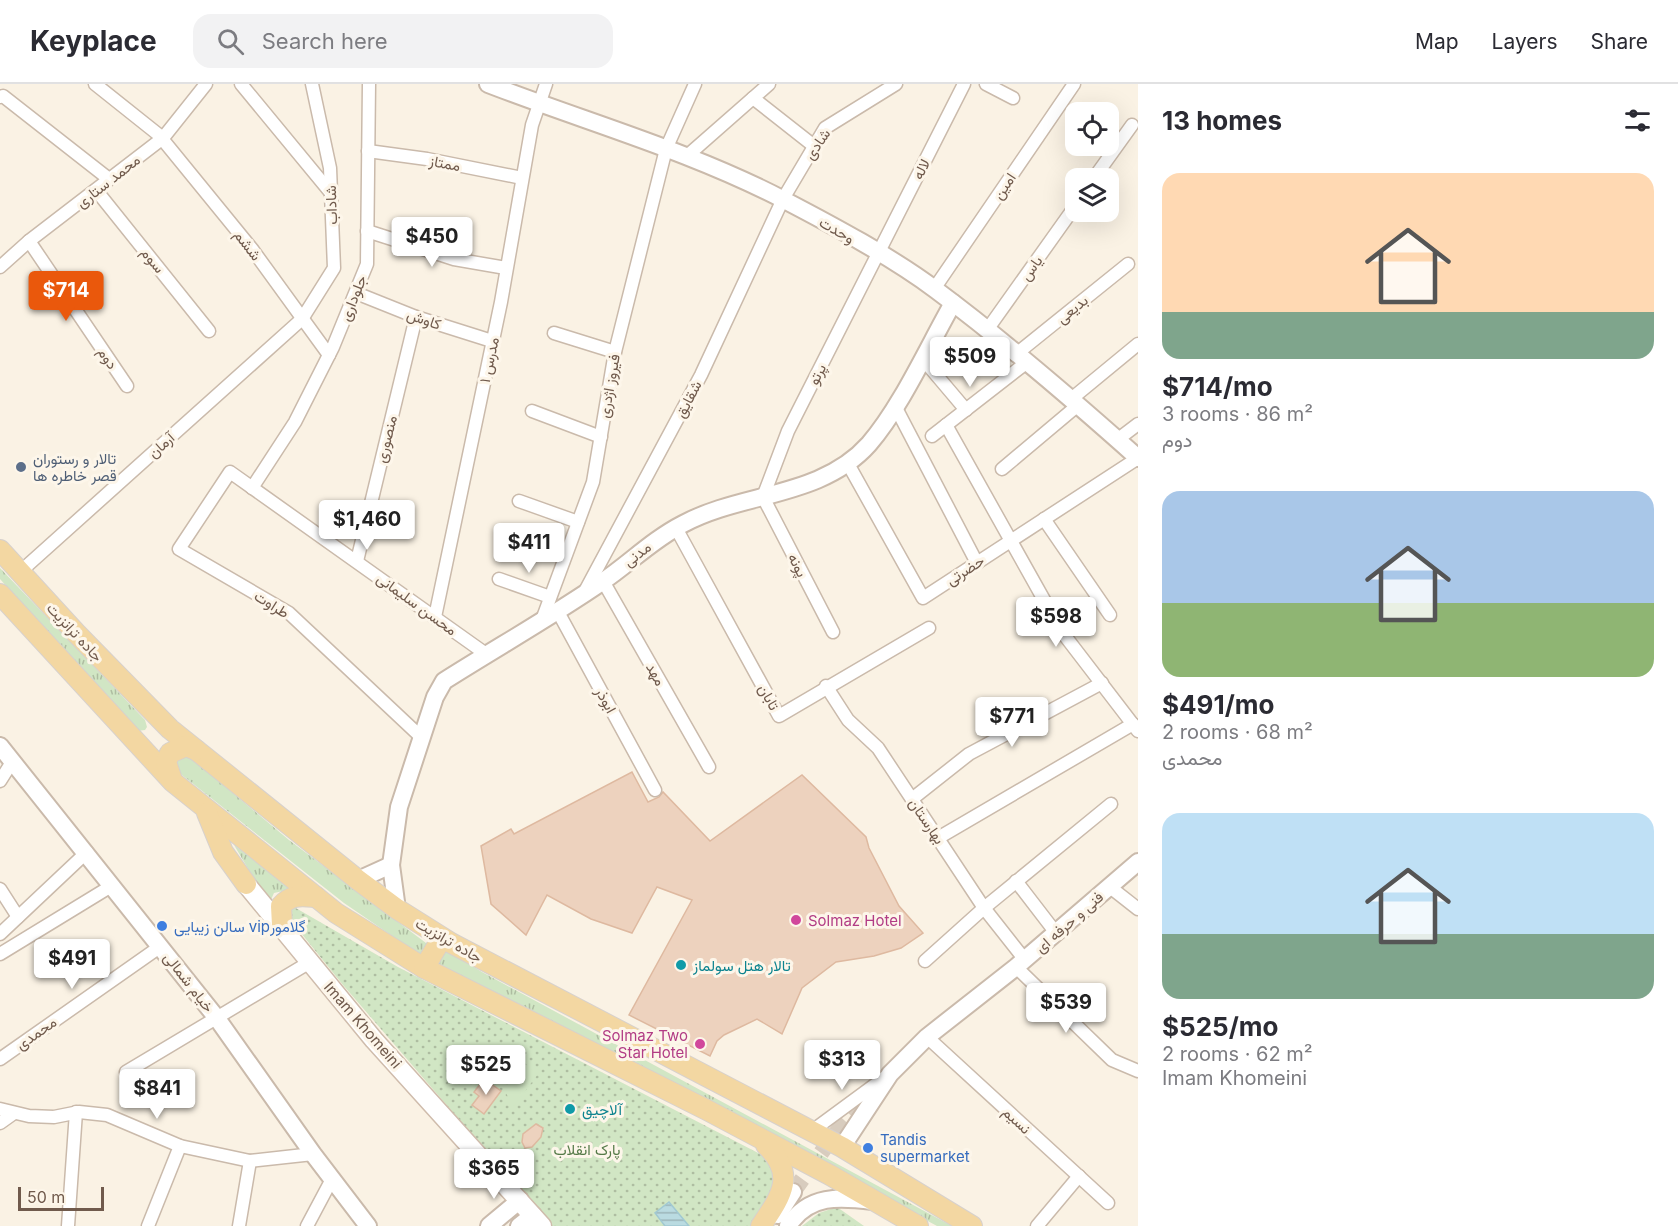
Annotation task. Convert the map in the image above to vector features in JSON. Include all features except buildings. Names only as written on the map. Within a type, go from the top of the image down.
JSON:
[{"type":"main road","name":"جاده ترانزیت","points":[[0,550],[156,716],[397,909],[442,938],[842,1147],[972,1226]]},
{"type":"main road","name":"جاده ترانزیت","points":[[2,599],[173,782],[316,897],[382,944],[424,968],[755,1135],[918,1226]]},
{"type":"main road","points":[[137,742],[156,735],[160,730],[156,716]]},
{"type":"main road","points":[[173,782],[167,757],[177,748],[186,746],[196,750]]},
{"type":"main road","name":"Imam Khomeini","points":[[206,810],[223,852],[246,884],[282,925],[374,1040],[520,1200],[531,1222]]},
{"type":"main road","points":[[282,925],[281,906],[287,899],[296,896],[316,897]]},
{"type":"main road","points":[[424,968],[442,938]]},
{"type":"main road","points":[[755,1135],[780,1158],[783,1171],[780,1198],[761,1226]]},
{"type":"street","name":"ششم","points":[[95,84],[162,138],[252,249],[329,356]]},
{"type":"street","name":"محمد ستاری","points":[[0,267],[29,241],[162,138],[206,84]]},
{"type":"street","points":[[241,84],[331,193]]},
{"type":"street","name":"شاداب","points":[[302,319],[334,268],[330,168],[312,84]]},
{"type":"street","name":"جلوداری","points":[[252,488],[295,422],[329,356],[357,293],[367,264],[369,84]]},
{"type":"street","name":"وحدت","points":[[488,84],[687,156],[783,199],[934,289],[987,330],[1138,458]]},
{"type":"street","name":"مدرس ۱","points":[[435,617],[492,342],[537,103],[546,84]]},
{"type":"street","name":"فیروز اژدری","points":[[554,603],[578,522],[593,482],[615,352],[666,149],[694,84]]},
{"type":"street","points":[[687,156],[769,84]]},
{"type":"street","name":"شادی","points":[[783,199],[825,128],[897,84]]},
{"type":"street","name":"لاله","points":[[878,254],[964,84]]},
{"type":"street","points":[[986,84],[1013,98]]},
{"type":"street","name":"امین","points":[[934,289],[1074,84]]},
{"type":"street","points":[[0,97],[3,96],[109,179]]},
{"type":"street","points":[[753,98],[814,146]]},
{"type":"street","points":[[1101,168],[1132,125]]},
{"type":"street","name":"ممتاز","points":[[368,151],[427,159],[522,178]]},
{"type":"street","name":"سوم","points":[[96,190],[209,331]]},
{"type":"street","name":"شقایق","points":[[583,594],[701,375],[783,199]]},
{"type":"street","name":"یاس","points":[[987,330],[1065,220]]},
{"type":"street","points":[[367,231],[454,259],[506,268]]},
{"type":"street","name":"دوم","points":[[29,241],[127,386]]},
{"type":"street","name":"پرتو","points":[[763,497],[788,430],[878,254]]},
{"type":"street","name":"بدیعی","points":[[932,436],[966,410],[1128,264]]},
{"type":"street","name":"کاوش","points":[[357,293],[416,317],[492,342]]},
{"type":"street","name":"مدنی","points":[[397,909],[391,865],[399,807],[435,697],[444,681],[542,620],[554,603],[583,594],[650,543],[676,528],[763,497],[795,489],[847,462],[869,444],[895,406],[953,303]]},
{"type":"street","name":"منصوری","points":[[357,561],[416,317]]},
{"type":"street","name":"آرمان","points":[[20,572],[302,319]]},
{"type":"street","points":[[554,333],[615,352]]},
{"type":"street","points":[[1002,469],[1138,345]]},
{"type":"street","points":[[922,358],[966,410]]},
{"type":"street","points":[[895,406],[977,563]]},
{"type":"street","points":[[532,411],[601,437]]},
{"type":"street","points":[[1117,440],[1138,424]]},
{"type":"street","points":[[938,838],[1135,728],[1062,632],[1013,540],[946,425]]},
{"type":"street","name":"حضرتی","points":[[847,462],[923,598],[1138,458]]},
{"type":"street","name":"محسن سلیمانی","points":[[230,472],[486,654]]},
{"type":"street","name":"طراوت","points":[[230,472],[178,549],[289,613],[421,737]]},
{"type":"street","name":"پونه","points":[[763,497],[833,632]]},
{"type":"street","points":[[519,501],[578,522]]},
{"type":"street","points":[[1044,519],[1110,615]]},
{"type":"street","name":"تابان","points":[[676,528],[779,716],[826,686],[929,628]]},
{"type":"street","points":[[499,579],[554,603]]},
{"type":"street","name":"مهد","points":[[603,581],[709,767]]},
{"type":"street","name":"ابوذر","points":[[554,603],[656,790]]},
{"type":"street","points":[[912,799],[969,754],[1102,683]]},
{"type":"street","name":"بهارستان","points":[[826,686],[848,720],[878,748],[1020,963],[1112,1060],[1138,1071]]},
{"type":"street","name":"خیام شمالی","points":[[0,746],[87,852],[216,1017],[313,1154],[368,1226]]},
{"type":"street","points":[[0,781],[12,762]]},
{"type":"street","points":[[925,961],[984,908],[1111,804]]},
{"type":"street","points":[[0,934],[87,852]]},
{"type":"street","name":"فنی و حرفه ای","points":[[842,1147],[890,1074],[927,1037],[1020,963],[1138,862]]},
{"type":"street","points":[[358,880],[391,865]]},
{"type":"street","points":[[1016,881],[1056,933]]},
{"type":"street","points":[[0,954],[113,885]]},
{"type":"street","points":[[1110,887],[1138,909]]},
{"type":"street","points":[[0,889],[18,917]]},
{"type":"street","name":"محمدی","points":[[0,1059],[161,946]]},
{"type":"street","points":[[126,1072],[310,962]]},
{"type":"street","name":"نسيم","points":[[927,1037],[1108,1203]]},
{"type":"street","points":[[812,1131],[890,1074]]},
{"type":"street","points":[[0,1109],[14,1113],[54,1117],[76,1112],[107,1115],[180,1146],[250,1161],[313,1154]]},
{"type":"street","points":[[68,1226],[76,1112]]},
{"type":"street","points":[[0,1123],[14,1113]]},
{"type":"street","points":[[148,1226],[180,1146]]},
{"type":"street","points":[[239,1226],[250,1161]]},
{"type":"street","points":[[1037,1226],[1079,1176]]},
{"type":"street","points":[[307,1226],[332,1179]]},
{"type":"street","points":[[771,1226],[793,1192]]},
{"type":"street","points":[[788,1226],[802,1210],[814,1202],[838,1197],[878,1202]]},
{"type":"street","points":[[489,1226],[520,1200]]},
{"type":"green space","points":[[0,568],[145,720],[147,727],[145,730],[137,731],[132,727],[0,579]]},
{"type":"green space","points":[[176,754],[191,758],[289,840],[430,946],[423,957],[344,903],[182,775],[173,766]]},
{"type":"green space","points":[[234,845],[292,889],[274,893],[269,904]]},
{"type":"green space","name":"پارک انقلاب","points":[[294,907],[398,967],[770,1159],[778,1177],[757,1226],[551,1226],[343,985],[288,917],[288,911]]},
{"type":"green space","points":[[445,949],[482,972],[952,1226],[937,1226],[655,1073],[435,963],[444,955]]},
{"type":"green space","points":[[525,1064],[538,1074],[513,1107],[505,1091]]},
{"type":"green space","points":[[837,1207],[864,1226],[802,1226],[819,1213]]},
{"type":"water","points":[[669,1202],[689,1226],[665,1226],[655,1213]]},
{"type":"tunnel","points":[[793,1192],[834,1135],[869,1097]]},
{"type":"place","name":"تالار و رستوران قصر خاطره ها","points":[[21,467]]},
{"type":"place","name":"Solmaz Hotel","points":[[796,920]]},
{"type":"place","name":"سالن زیبایی vipگلامور","points":[[162,926]]},
{"type":"place","name":"تالار هتل سولماز","points":[[681,965]]},
{"type":"place","name":"Solmaz Two Star Hotel","points":[[700,1044]]},
{"type":"place","name":"آلاچیق","points":[[570,1109]]},
{"type":"place","name":"Tandis supermarket","points":[[868,1148]]}]
